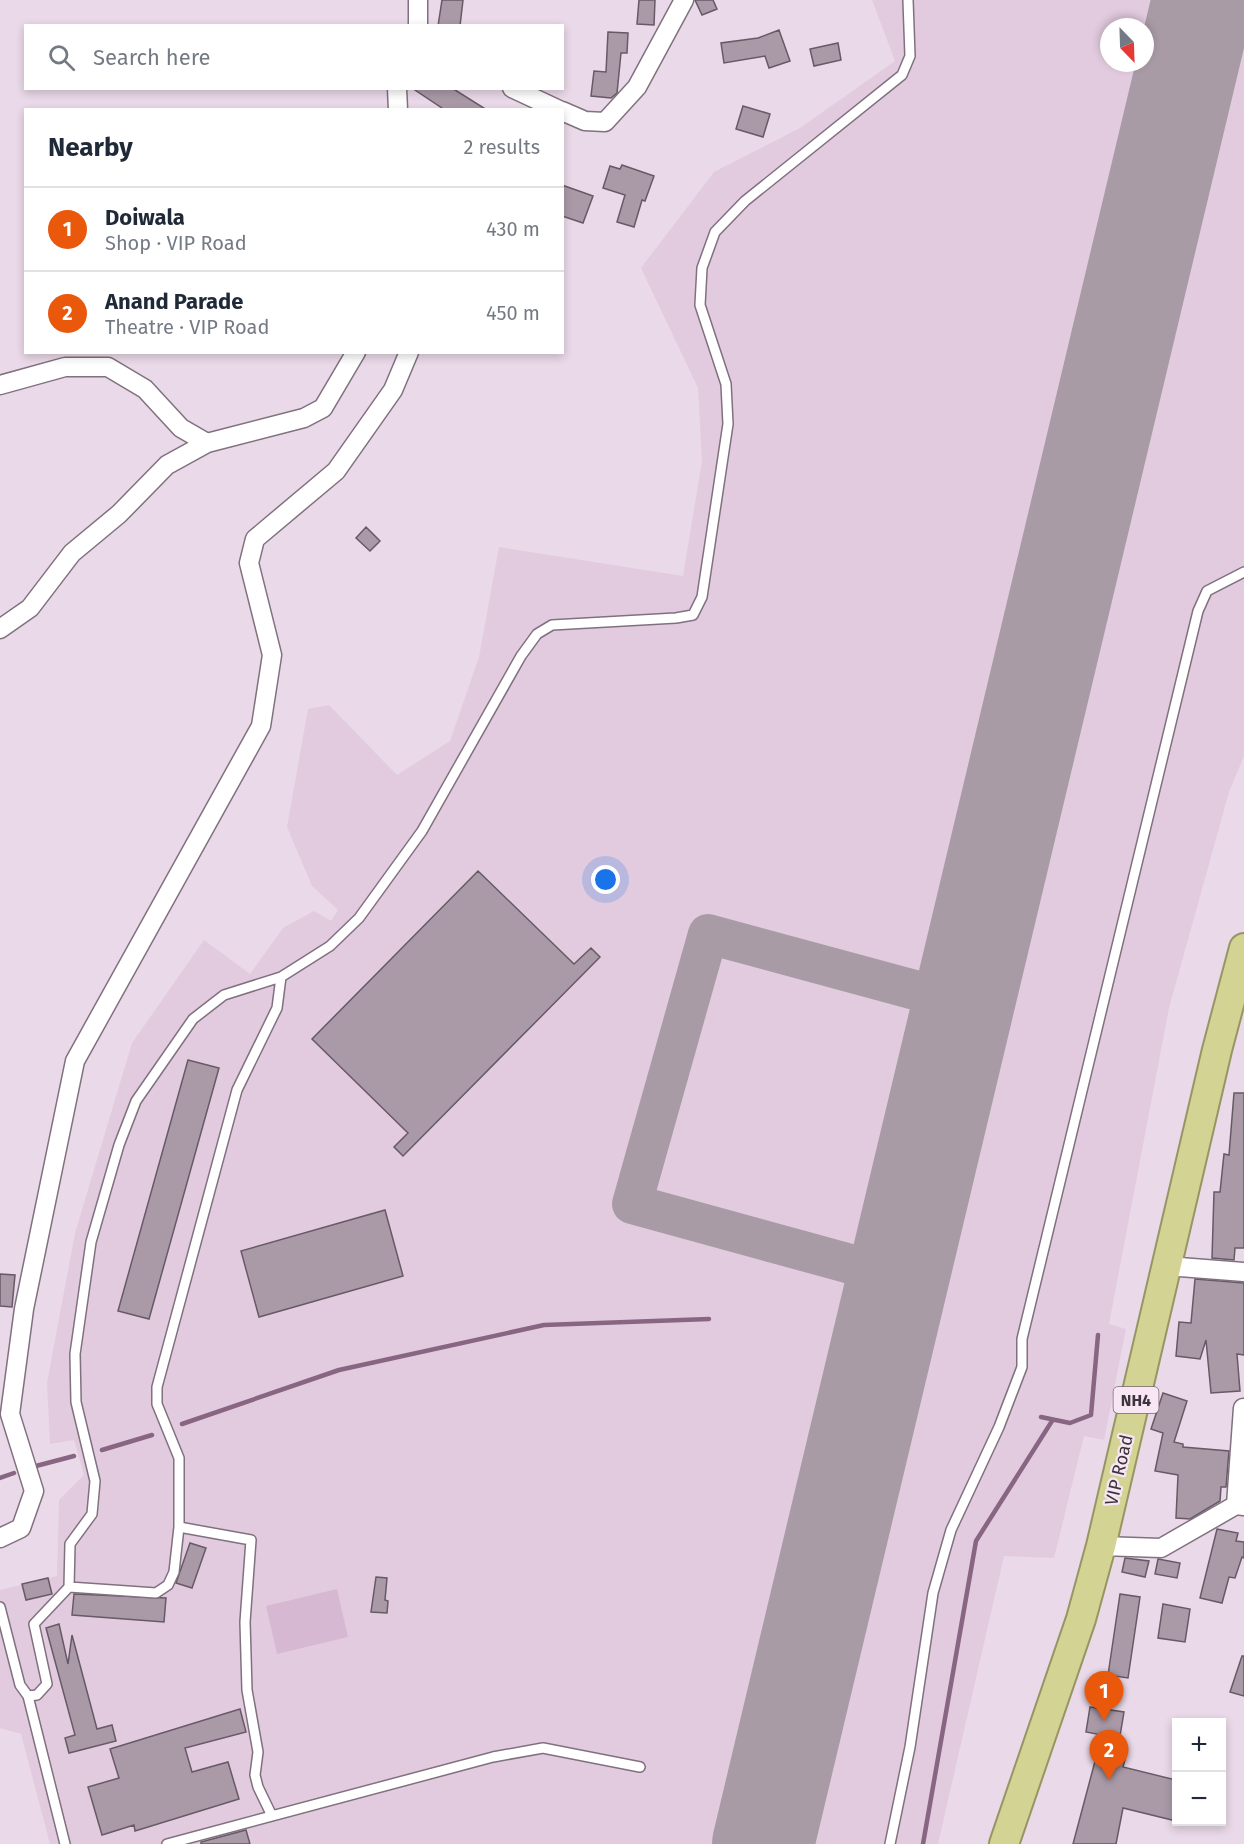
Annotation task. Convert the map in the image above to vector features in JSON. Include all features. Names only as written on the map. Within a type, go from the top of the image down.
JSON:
[{"type":"highway","name":"VIP Road","points":[[1004,1844],[1081,1619],[1101,1546],[1244,948]]},
{"type":"street","points":[[418,0],[418,24]]},
{"type":"street","points":[[564,111],[585,121],[605,122],[611,117],[637,87],[684,0]]},
{"type":"street","points":[[397,90],[398,108]]},
{"type":"street","points":[[516,90],[557,108]]},
{"type":"street","points":[[0,629],[30,608],[72,553],[119,514],[167,465],[207,443],[304,418],[323,408],[355,354]]},
{"type":"street","points":[[0,1538],[21,1528],[34,1491],[10,1414],[24,1309],[75,1061],[261,726],[272,656],[249,563],[255,539],[336,471],[393,390],[408,354]]},
{"type":"street","points":[[0,385],[65,367],[108,367],[146,389],[181,428],[207,443]]},
{"type":"street","points":[[1167,1266],[1244,1272]]},
{"type":"street","points":[[1101,1546],[1161,1548],[1240,1506],[1243,1408]]},
{"type":"lane","points":[[28,1696],[38,1695],[47,1684],[34,1624],[69,1587],[70,1544],[92,1514],[95,1481],[76,1402],[75,1354],[91,1242],[119,1145],[136,1101],[194,1019],[224,995],[281,977],[330,946],[359,918],[422,831],[521,656],[537,633],[552,625],[693,615],[702,597],[728,424],[726,384],[700,304],[702,268],[716,232],[745,201],[902,75],[910,56],[908,0]]},
{"type":"lane","points":[[890,1844],[910,1747],[933,1593],[951,1530],[999,1427],[1022,1367],[1022,1339],[1198,611],[1207,591],[1244,572]]},
{"type":"lane","points":[[69,1587],[156,1593],[168,1585],[174,1572],[179,1527],[179,1458],[157,1404],[157,1387],[237,1090],[277,1008],[281,977]]},
{"type":"lane","points":[[179,1527],[251,1540],[245,1622],[247,1690],[258,1752],[255,1775],[258,1787],[272,1816]]},
{"type":"lane","points":[[0,1607],[20,1685],[28,1696],[65,1844]]},
{"type":"lane","points":[[167,1844],[493,1757],[543,1748],[639,1767]]},
{"type":"shaded area","points":[[872,0],[1244,0],[1244,756],[1229,792],[1169,1008],[1109,1324],[1126,1329],[1104,1440],[1084,1436],[1054,1558],[1004,1556],[938,1844],[50,1844],[21,1734],[0,1728],[0,1590],[57,1576],[59,1500],[84,1475],[74,1440],[50,1444],[47,1383],[75,1233],[132,1043],[204,940],[250,974],[283,928],[314,911],[331,921],[338,910],[312,886],[287,827],[308,709],[329,705],[397,775],[450,741],[479,657],[499,547],[683,576],[702,461],[698,388],[641,268],[714,172],[800,128],[895,61]]},
{"type":"shaded area","points":[[337,1589],[348,1637],[277,1654],[266,1606]]},
{"type":"building","points":[[442,0],[463,0],[460,24],[438,24]]},
{"type":"building","points":[[639,0],[655,0],[654,25],[637,24]]},
{"type":"building","points":[[695,0],[713,0],[717,9],[702,15]]},
{"type":"building","points":[[779,30],[790,61],[769,68],[765,56],[724,63],[721,43],[758,38]]},
{"type":"building","points":[[608,32],[628,33],[627,53],[621,53],[617,93],[611,98],[591,96],[594,71],[606,72]]},
{"type":"building","points":[[838,43],[841,60],[814,66],[810,49]]},
{"type":"building","points":[[415,90],[455,90],[484,108],[442,108]]},
{"type":"building","points":[[743,106],[770,114],[763,137],[736,129]]},
{"type":"building","points":[[622,165],[654,176],[645,201],[642,200],[634,227],[617,222],[625,195],[603,188],[610,166],[620,169]]},
{"type":"building","points":[[564,186],[593,196],[583,223],[564,217]]},
{"type":"building","points":[[366,527],[380,541],[370,551],[356,538]]},
{"type":"building","points":[[478,871],[574,964],[591,948],[600,957],[403,1156],[394,1147],[408,1133],[312,1039]]},
{"type":"building","points":[[188,1060],[219,1068],[149,1319],[118,1311]]},
{"type":"building","points":[[1234,1093],[1244,1093],[1244,1248],[1235,1248],[1234,1260],[1212,1258],[1214,1192],[1220,1192],[1224,1154],[1229,1155]]},
{"type":"building","points":[[385,1210],[403,1276],[259,1317],[241,1251]]},
{"type":"building","points":[[0,1274],[15,1275],[12,1307],[0,1306]]},
{"type":"building","points":[[1195,1279],[1244,1283],[1244,1355],[1237,1354],[1240,1391],[1211,1393],[1206,1340],[1200,1359],[1176,1356],[1179,1322],[1191,1323]]},
{"type":"building","points":[[1163,1393],[1187,1401],[1174,1442],[1183,1444],[1183,1447],[1229,1451],[1226,1487],[1221,1487],[1220,1501],[1190,1519],[1176,1518],[1178,1475],[1155,1471],[1163,1433],[1151,1429]]},
{"type":"building","points":[[1217,1529],[1238,1533],[1236,1541],[1244,1542],[1244,1558],[1242,1557],[1235,1578],[1229,1577],[1222,1603],[1200,1598]]},
{"type":"building","points":[[190,1543],[206,1548],[192,1588],[176,1583]]},
{"type":"building","points":[[1125,1558],[1149,1561],[1145,1577],[1122,1572]]},
{"type":"building","points":[[1158,1559],[1180,1563],[1177,1578],[1155,1574]]},
{"type":"building","points":[[376,1577],[387,1578],[385,1600],[388,1601],[387,1613],[371,1612]]},
{"type":"building","points":[[48,1578],[52,1594],[26,1600],[22,1584]]},
{"type":"building","points":[[74,1594],[166,1598],[164,1622],[72,1615]]},
{"type":"building","points":[[1120,1594],[1140,1597],[1128,1678],[1108,1675]]},
{"type":"building","points":[[1163,1604],[1190,1609],[1185,1642],[1158,1638]]},
{"type":"building","points":[[59,1624],[68,1664],[72,1635],[97,1729],[112,1725],[116,1741],[69,1753],[65,1738],[75,1735],[46,1628]]},
{"type":"building","points":[[1242,1656],[1244,1656],[1244,1696],[1230,1692]]},
{"type":"building","points":[[1090,1707],[1124,1712],[1117,1754],[1126,1756],[1123,1767],[1172,1779],[1172,1820],[1123,1808],[1116,1844],[1073,1844],[1102,1735],[1086,1732]]},
{"type":"building","points":[[240,1709],[246,1732],[185,1748],[192,1772],[228,1762],[239,1799],[135,1831],[134,1825],[102,1835],[88,1787],[119,1778],[110,1749]]},
{"type":"building","points":[[246,1830],[250,1844],[201,1844],[201,1842]]},
{"type":"waterway","points":[[182,1424],[339,1370],[544,1325],[709,1319]]},
{"type":"waterway","points":[[1041,1417],[1070,1423],[1091,1415],[1098,1335]]},
{"type":"waterway","points":[[923,1844],[976,1541],[1052,1421]]},
{"type":"waterway","points":[[102,1450],[152,1435]]},
{"type":"waterway","points":[[36,1466],[74,1456]]},
{"type":"waterway","points":[[0,1478],[14,1473]]},
{"type":"taxiway","points":[[898,1277],[632,1204],[708,934],[963,1003]]},
{"type":"runway","points":[[763,1844],[1203,0]]},
{"type":"place","name":"Doiwala","points":[[1104,1721]]},
{"type":"place","name":"Anand Parade","points":[[1109,1780]]}]
